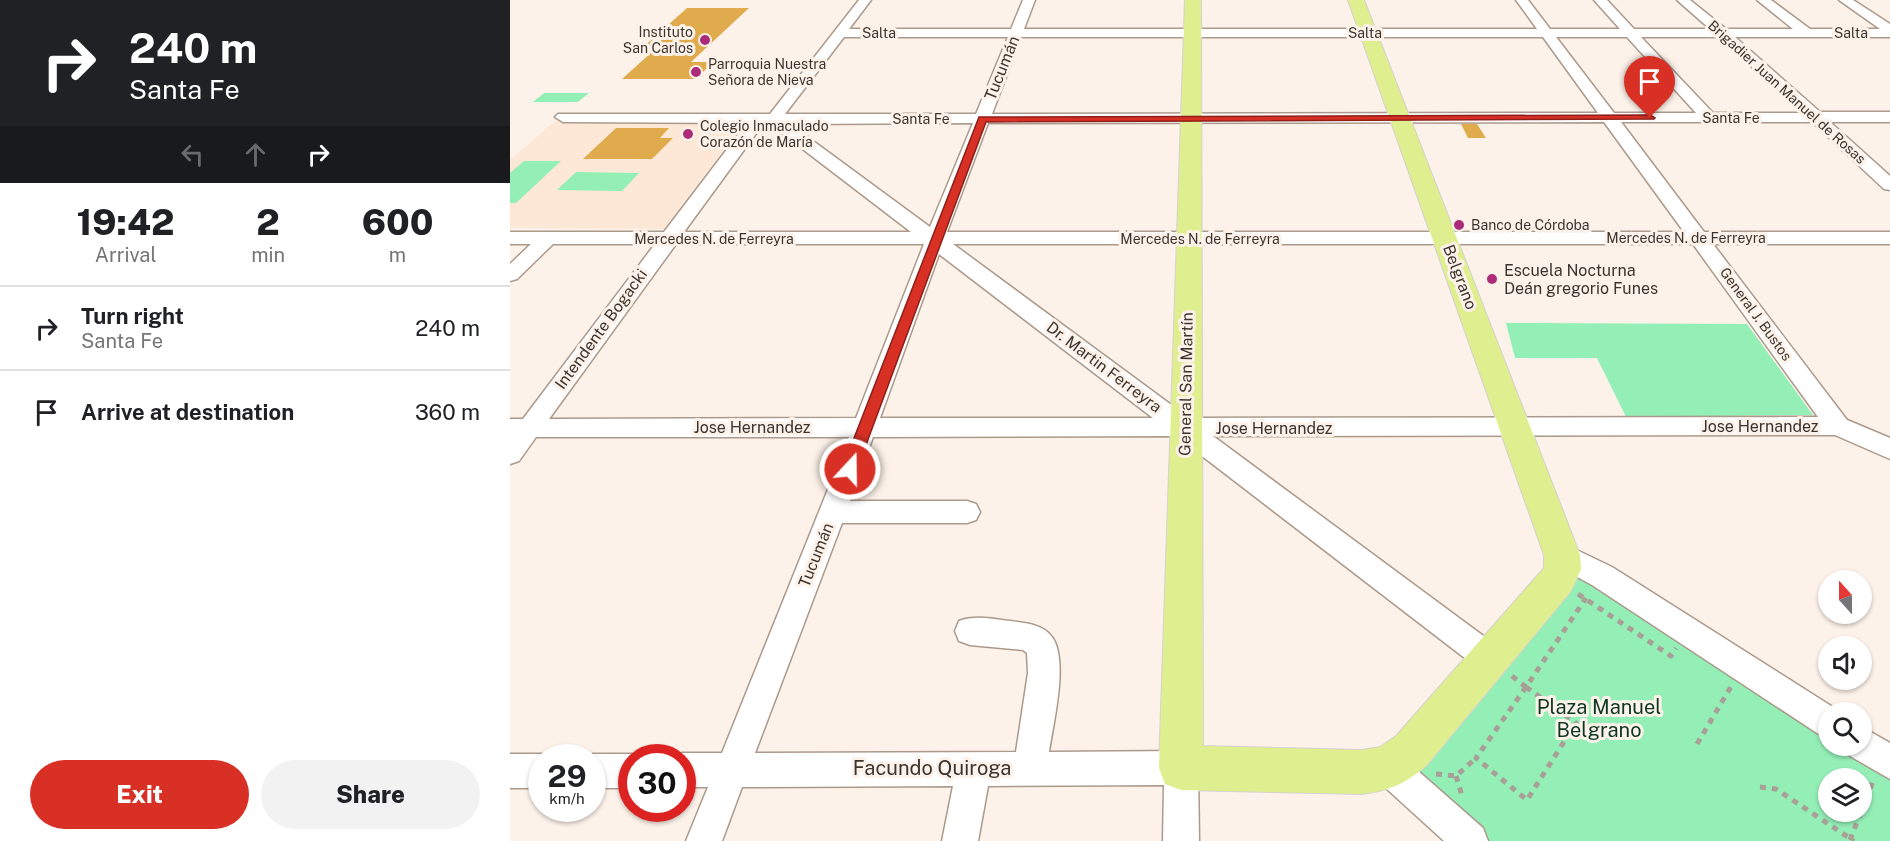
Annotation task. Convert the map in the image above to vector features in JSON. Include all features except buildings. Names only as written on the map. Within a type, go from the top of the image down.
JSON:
[{"type":"main road","name":"General San Martín","points":[[1181,768],[1193,0]]},
{"type":"main road","name":"Belgrano","points":[[1356,0],[1562,555]]},
{"type":"main road","points":[[1181,768],[1362,772],[1389,768],[1411,751],[1558,579],[1563,569],[1562,555]]},
{"type":"street","name":"Intendente Bogacki","points":[[510,454],[520,428],[666,239],[865,0]]},
{"type":"street","name":"Tucumán","points":[[704,841],[1029,0]]},
{"type":"street","name":"General J. Bustos","points":[[1522,0],[1701,238],[1838,426]]},
{"type":"street","points":[[1600,0],[1634,34],[1709,118]]},
{"type":"street","name":"Brigadier Juan Manuel de Rosas","points":[[1683,0],[1817,117],[1890,185]]},
{"type":"street","points":[[1763,0],[1808,34]]},
{"type":"street","points":[[1845,0],[1890,32]]},
{"type":"street","name":"Salta","points":[[839,33],[1808,34],[1890,32]]},
{"type":"street","name":"Santa Fe","points":[[563,117],[766,119],[1890,117]]},
{"type":"street","name":"Dr. Martin Ferreyra","points":[[766,119],[935,239],[1490,659]]},
{"type":"street","name":"Mercedes N. de Ferreyra","points":[[510,238],[1890,238]]},
{"type":"street","points":[[510,275],[547,239]]},
{"type":"street","name":"Jose Hernandez","points":[[520,428],[1838,426],[1890,449]]},
{"type":"street","points":[[833,512],[967,512]]},
{"type":"street","points":[[1562,555],[1602,576],[1818,715]]},
{"type":"street","points":[[970,631],[1029,637],[1041,646],[1044,673],[1030,767]]},
{"type":"street","points":[[960,841],[974,768]]},
{"type":"street","points":[[1181,768],[1181,841]]},
{"type":"street","name":"Facundo Quiroga","points":[[696,770],[1181,768]]},
{"type":"street","points":[[1389,768],[1470,841]]},
{"type":"street","points":[[510,771],[528,771]]},
{"type":"path","points":[[1526,687],[1576,723],[1527,800],[1476,758],[1602,576]]},
{"type":"path","points":[[1697,744],[1742,666]]},
{"type":"path","points":[[1872,772],[1877,754]]},
{"type":"path","points":[[1760,787],[1776,789],[1852,840],[1858,822]]},
{"type":"shaded area","points":[[555,121],[744,123],[664,229],[510,228],[510,160]]},
{"type":"green space","points":[[544,93],[589,93],[578,102],[533,102]]},
{"type":"green space","points":[[524,161],[561,161],[516,203],[510,203],[510,173]]},
{"type":"green space","points":[[576,172],[639,173],[622,191],[557,190]]},
{"type":"green space","points":[[1506,323],[1747,324],[1813,415],[1626,417],[1597,358],[1515,358]]},
{"type":"green space","name":"Plaza Manuel Belgrano","points":[[1563,569],[1742,666],[1818,715],[1818,756],[1872,756],[1872,750],[1890,762],[1890,841],[1470,841],[1389,768]]},
{"type":"place","name":"Instituto San Carlos","points":[[705,40]]},
{"type":"place","name":"Parroquia Nuestra Señora de Nieva","points":[[696,72]]},
{"type":"place","name":"Colegio Inmaculado Corazón de María","points":[[688,134]]},
{"type":"place","name":"Banco de Córdoba","points":[[1459,225]]},
{"type":"place","name":"Escuela Nocturna Deán gregorio Funes","points":[[1492,279]]},
{"type":"route","points":[[850,469],[982,119],[1650,118]]}]
